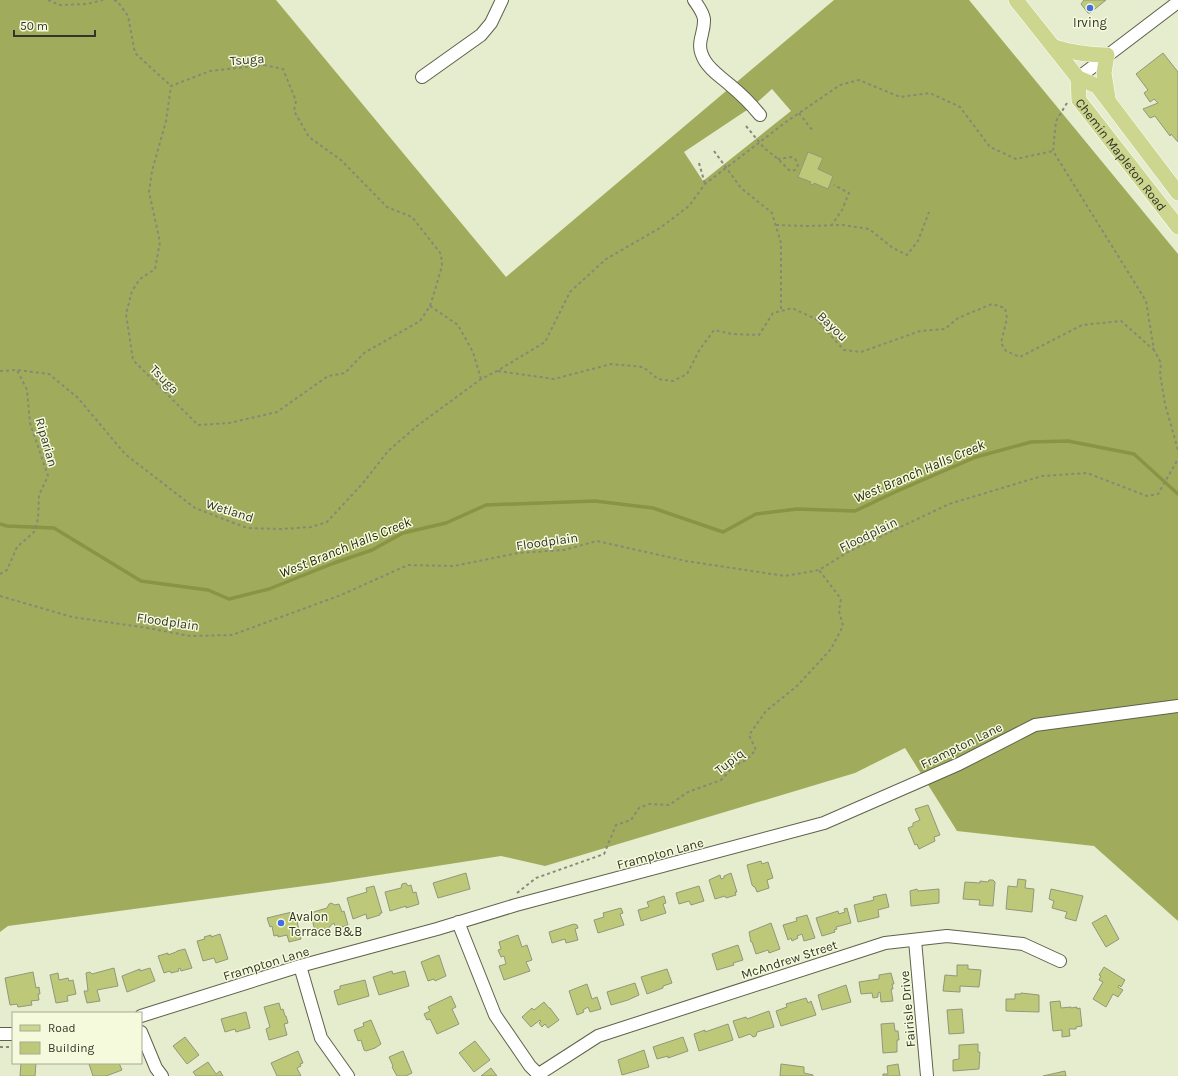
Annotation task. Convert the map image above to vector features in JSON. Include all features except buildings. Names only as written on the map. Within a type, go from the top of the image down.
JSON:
[{"type":"main road","name":"Chemin Mapleton Road","points":[[1016,0],[1078,78],[1097,86],[1111,107],[1178,193]]},
{"type":"main road","points":[[1054,47],[1075,54],[1107,55],[1104,73],[1107,95],[1111,107]]},
{"type":"main road","name":"Chemin Mapleton Road","points":[[1078,78],[1079,100],[1178,227]]},
{"type":"main road","points":[[1159,202],[1178,217]]},
{"type":"street","points":[[422,77],[481,35],[492,23],[502,0]]},
{"type":"street","points":[[694,0],[703,14],[704,20],[700,38],[700,50],[705,62],[714,72],[747,100],[760,115]]},
{"type":"street","points":[[1078,78],[1178,2]]},
{"type":"street","name":"Frampton Lane","points":[[142,1016],[300,966],[437,930],[458,922],[516,905],[824,823],[959,764],[1035,724],[1178,706]]},
{"type":"street","points":[[458,922],[495,1015],[530,1066],[539,1075]]},
{"type":"street","name":"McAndrew Street","points":[[539,1075],[598,1036],[885,943],[947,936],[1023,944],[1060,961]]},
{"type":"street","name":"Fairisle Drive","points":[[915,940],[927,1076]]},
{"type":"street","points":[[300,966],[321,1038],[348,1076]]},
{"type":"street","points":[[0,1034],[12,1034]]},
{"type":"street","points":[[142,1034],[156,1068],[162,1076]]},
{"type":"path","points":[[48,0],[60,5],[87,4],[103,0]]},
{"type":"path","points":[[114,0],[118,2],[128,16],[135,53],[171,86]]},
{"type":"path","name":"Tsuga","points":[[264,65],[283,70],[296,101],[294,111],[309,137],[341,160],[387,207],[412,217],[441,254],[442,266],[430,306],[420,321],[364,352],[345,372],[328,376],[277,412],[229,422],[198,425],[133,360],[126,314],[132,291],[140,279],[155,269],[160,242],[149,192],[152,171],[166,120],[171,86],[210,71],[264,65]]},
{"type":"path","name":"Wetland","points":[[0,371],[17,370],[50,374],[78,398],[125,454],[195,508],[247,528],[282,529],[312,527],[327,522],[363,483],[388,450],[417,426],[481,379],[545,342],[570,292],[606,259],[660,228],[690,206],[705,184],[799,113],[840,85],[859,80],[900,97],[930,93],[960,107],[990,147],[1016,159],[1053,151]]},
{"type":"path","points":[[1067,103],[1056,121],[1053,151],[1146,301],[1154,350],[1161,363],[1160,374],[1165,404],[1178,450]]},
{"type":"path","points":[[799,113],[812,130]]},
{"type":"path","points":[[746,126],[764,148],[784,165],[792,171],[795,170],[798,165],[796,160],[791,157],[778,159]]},
{"type":"path","points":[[497,371],[554,379],[611,364],[643,367],[658,379],[672,381],[687,374],[700,349],[714,330],[732,334],[758,335],[773,313],[781,311],[781,243],[772,213],[741,188],[714,151]]},
{"type":"path","points":[[699,163],[705,184]]},
{"type":"path","points":[[831,226],[842,210],[849,192],[834,185]]},
{"type":"path","points":[[776,224],[807,226],[843,225],[869,229],[893,248],[907,255],[918,241],[929,212]]},
{"type":"path","name":"Bayou","points":[[781,311],[792,308],[816,319],[844,350],[861,352],[920,331],[945,329],[958,318],[992,304],[1005,308],[1007,318],[1001,343],[1006,351],[1020,357],[1082,325],[1121,321],[1154,350]]},
{"type":"path","points":[[430,306],[458,325],[473,352],[481,379]]},
{"type":"path","name":"Riparian","points":[[0,574],[7,570],[16,547],[34,532],[38,519],[39,495],[48,476],[30,422],[28,390],[17,370]]},
{"type":"path","name":"Floodplain","points":[[0,596],[72,618],[148,628],[190,636],[232,634],[341,596],[408,565],[454,566],[518,553],[564,550],[598,541],[686,561],[785,576],[819,570],[848,552],[949,504],[1042,476],[1087,473],[1147,496],[1158,494],[1178,459]]},
{"type":"path","name":"Tupiq","points":[[516,905],[513,896],[536,878],[604,854],[616,825],[631,820],[639,808],[649,804],[669,805],[688,792],[721,780],[734,766],[746,760],[756,750],[749,735],[766,711],[797,686],[831,649],[843,626],[839,611],[841,599],[819,570]]},
{"type":"path","points":[[0,1047],[12,1046]]},
{"type":"green space","points":[[0,0],[276,0],[506,277],[834,0],[969,0],[1178,254],[1178,921],[1094,846],[957,831],[905,748],[855,773],[545,866],[501,856],[327,883],[8,926],[0,932]],"holes":[[[772,89],[791,111],[703,181],[684,152],[753,106]]]},
{"type":"waterway","name":"West Branch Halls Creek","points":[[0,524],[7,526],[54,528],[141,581],[208,590],[229,599],[269,589],[334,563],[372,550],[403,533],[446,523],[486,505],[595,501],[653,508],[723,532],[756,514],[797,509],[855,511],[976,457],[1031,442],[1068,441],[1134,454],[1178,494]]},
{"type":"place","name":"Irving","points":[[1090,8]]},
{"type":"place","name":"Avalon Terrace B&B","points":[[281,923]]}]
